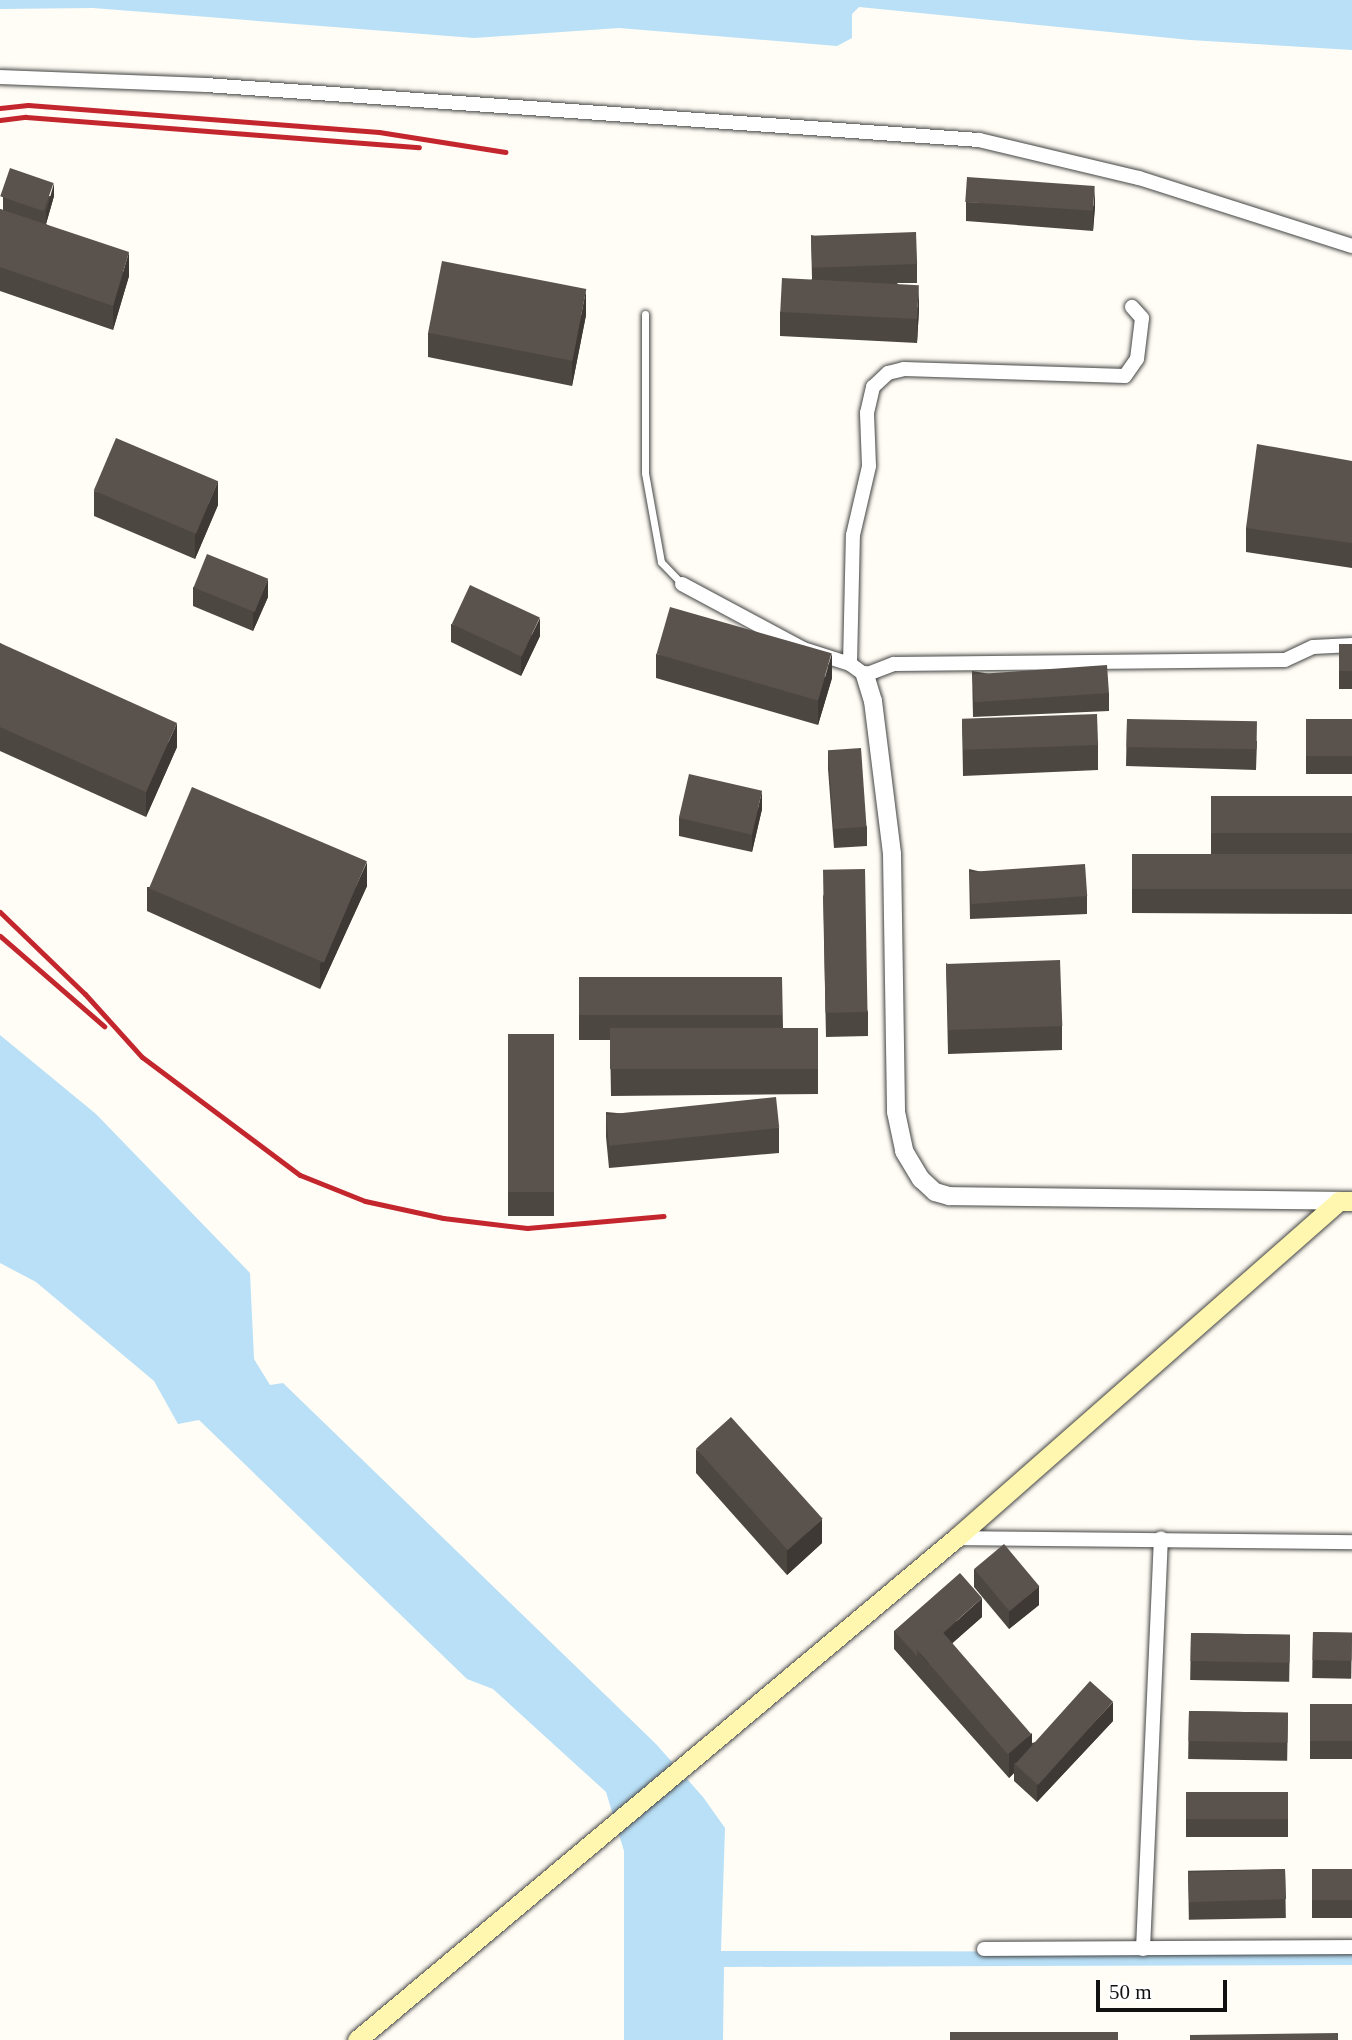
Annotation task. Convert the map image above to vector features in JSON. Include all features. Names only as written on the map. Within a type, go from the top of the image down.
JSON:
[{"type":"main road","points":[[357,2040],[699,1750],[956,1538],[1345,1201]]},
{"type":"street","points":[[0,78],[428,99],[979,140],[1139,178],[1352,246]]},
{"type":"street","points":[[850,664],[853,535],[869,466],[867,413],[873,387],[888,373],[904,369],[1125,376],[1137,359],[1142,318],[1132,307]]},
{"type":"street","points":[[682,584],[803,649],[850,664],[865,675],[873,701],[892,854],[896,1112],[904,1151],[921,1179],[935,1192],[949,1196],[1345,1201]]},
{"type":"street","points":[[865,675],[894,664],[1285,660],[1313,647],[1352,645]]},
{"type":"street","points":[[956,1538],[1352,1542]]},
{"type":"street","points":[[1143,1949],[1161,1538]]},
{"type":"street","points":[[984,1950],[1352,1947]]},
{"type":"lane","points":[[645,313],[645,473],[661,562],[682,584]]},
{"type":"water","points":[[0,0],[1352,0],[1352,50],[1190,40],[859,7],[852,14],[852,38],[837,46],[619,28],[474,38],[93,8],[0,9]]},
{"type":"water","points":[[0,1035],[96,1114],[250,1273],[254,1359],[270,1385],[283,1383],[656,1744],[703,1797],[725,1828],[721,1951],[1352,1952],[1352,1965],[724,1967],[723,2040],[624,2040],[624,1851],[606,1792],[493,1689],[467,1679],[199,1420],[178,1424],[154,1381],[36,1282],[0,1263]]},
{"type":"building","points":[[10,168],[53,183],[44,211],[0,196]]},
{"type":"building","points":[[967,177],[1095,186],[1093,211],[965,202]]},
{"type":"building","points":[[0,209],[129,252],[113,306],[0,267]]},
{"type":"building","points":[[916,232],[917,264],[812,268],[811,236]]},
{"type":"building","points":[[442,261],[586,289],[572,361],[428,333]]},
{"type":"building","points":[[782,278],[919,285],[917,319],[780,312]]},
{"type":"building","points":[[116,438],[218,481],[196,534],[94,490]]},
{"type":"building","points":[[1257,444],[1352,461],[1352,543],[1246,528]]},
{"type":"building","points":[[207,554],[268,579],[255,612],[194,587]]},
{"type":"building","points":[[470,585],[540,618],[522,657],[452,624]]},
{"type":"building","points":[[670,607],[831,653],[818,700],[656,654]]},
{"type":"building","points":[[0,643],[177,723],[146,792],[0,727]]},
{"type":"building","points":[[1339,644],[1352,644],[1352,671],[1339,671]]},
{"type":"building","points":[[1107,665],[1109,693],[974,702],[972,674]]},
{"type":"building","points":[[1097,714],[1098,745],[963,750],[962,719]]},
{"type":"building","points":[[1127,719],[1257,721],[1256,749],[1127,747]]},
{"type":"building","points":[[1306,719],[1352,719],[1352,756],[1306,756]]},
{"type":"building","points":[[861,748],[867,827],[834,829],[828,750]]},
{"type":"building","points":[[689,774],[762,791],[752,835],[679,818]]},
{"type":"building","points":[[192,787],[367,861],[324,962],[149,888]]},
{"type":"building","points":[[1211,796],[1352,796],[1352,833],[1211,833]]},
{"type":"building","points":[[1132,854],[1352,854],[1352,889],[1132,889]]},
{"type":"building","points":[[1085,864],[1087,896],[972,904],[969,872]]},
{"type":"building","points":[[865,869],[867,1012],[826,1013],[823,870]]},
{"type":"building","points":[[1060,960],[1062,1026],[948,1030],[946,964]]},
{"type":"building","points":[[579,977],[782,977],[782,1015],[579,1015]]},
{"type":"building","points":[[610,1028],[818,1028],[818,1069],[610,1069]]},
{"type":"building","points":[[508,1034],[554,1034],[554,1192],[508,1192]]},
{"type":"building","points":[[776,1097],[779,1128],[609,1146],[606,1115]]},
{"type":"building","points":[[731,1417],[823,1519],[788,1550],[696,1448]]},
{"type":"building","points":[[1004,1544],[1039,1586],[1009,1611],[974,1569]]},
{"type":"building","points":[[960,1573],[982,1598],[943,1633],[940,1629],[917,1650],[917,1656],[894,1631]]},
{"type":"building","points":[[940,1629],[1031,1734],[1008,1754],[917,1649]]},
{"type":"building","points":[[1313,1632],[1352,1633],[1352,1661],[1313,1660]]},
{"type":"building","points":[[1191,1633],[1290,1635],[1289,1663],[1191,1661]]},
{"type":"building","points":[[1090,1681],[1113,1702],[1038,1785],[1015,1764]]},
{"type":"building","points":[[1310,1704],[1352,1704],[1352,1741],[1310,1741]]},
{"type":"building","points":[[1189,1711],[1288,1713],[1287,1743],[1188,1741]]},
{"type":"building","points":[[1186,1792],[1288,1792],[1288,1819],[1186,1819]]},
{"type":"building","points":[[1285,1869],[1286,1899],[1189,1902],[1188,1872]]},
{"type":"building","points":[[1312,1869],[1352,1869],[1352,1900],[1312,1900]]},
{"type":"building","points":[[950,2032],[1118,2032],[1118,2040],[950,2040]]},
{"type":"building","points":[[1338,2033],[1338,2040],[1190,2040],[1190,2035]]},
{"type":"railway","points":[[0,108],[28,105],[379,132],[505,152]]},
{"type":"railway","points":[[0,120],[26,117],[419,147]]},
{"type":"railway","points":[[0,912],[85,994],[142,1057],[300,1175],[365,1201],[443,1218],[527,1228],[663,1216]]},
{"type":"railway","points":[[0,936],[104,1026]]}]
